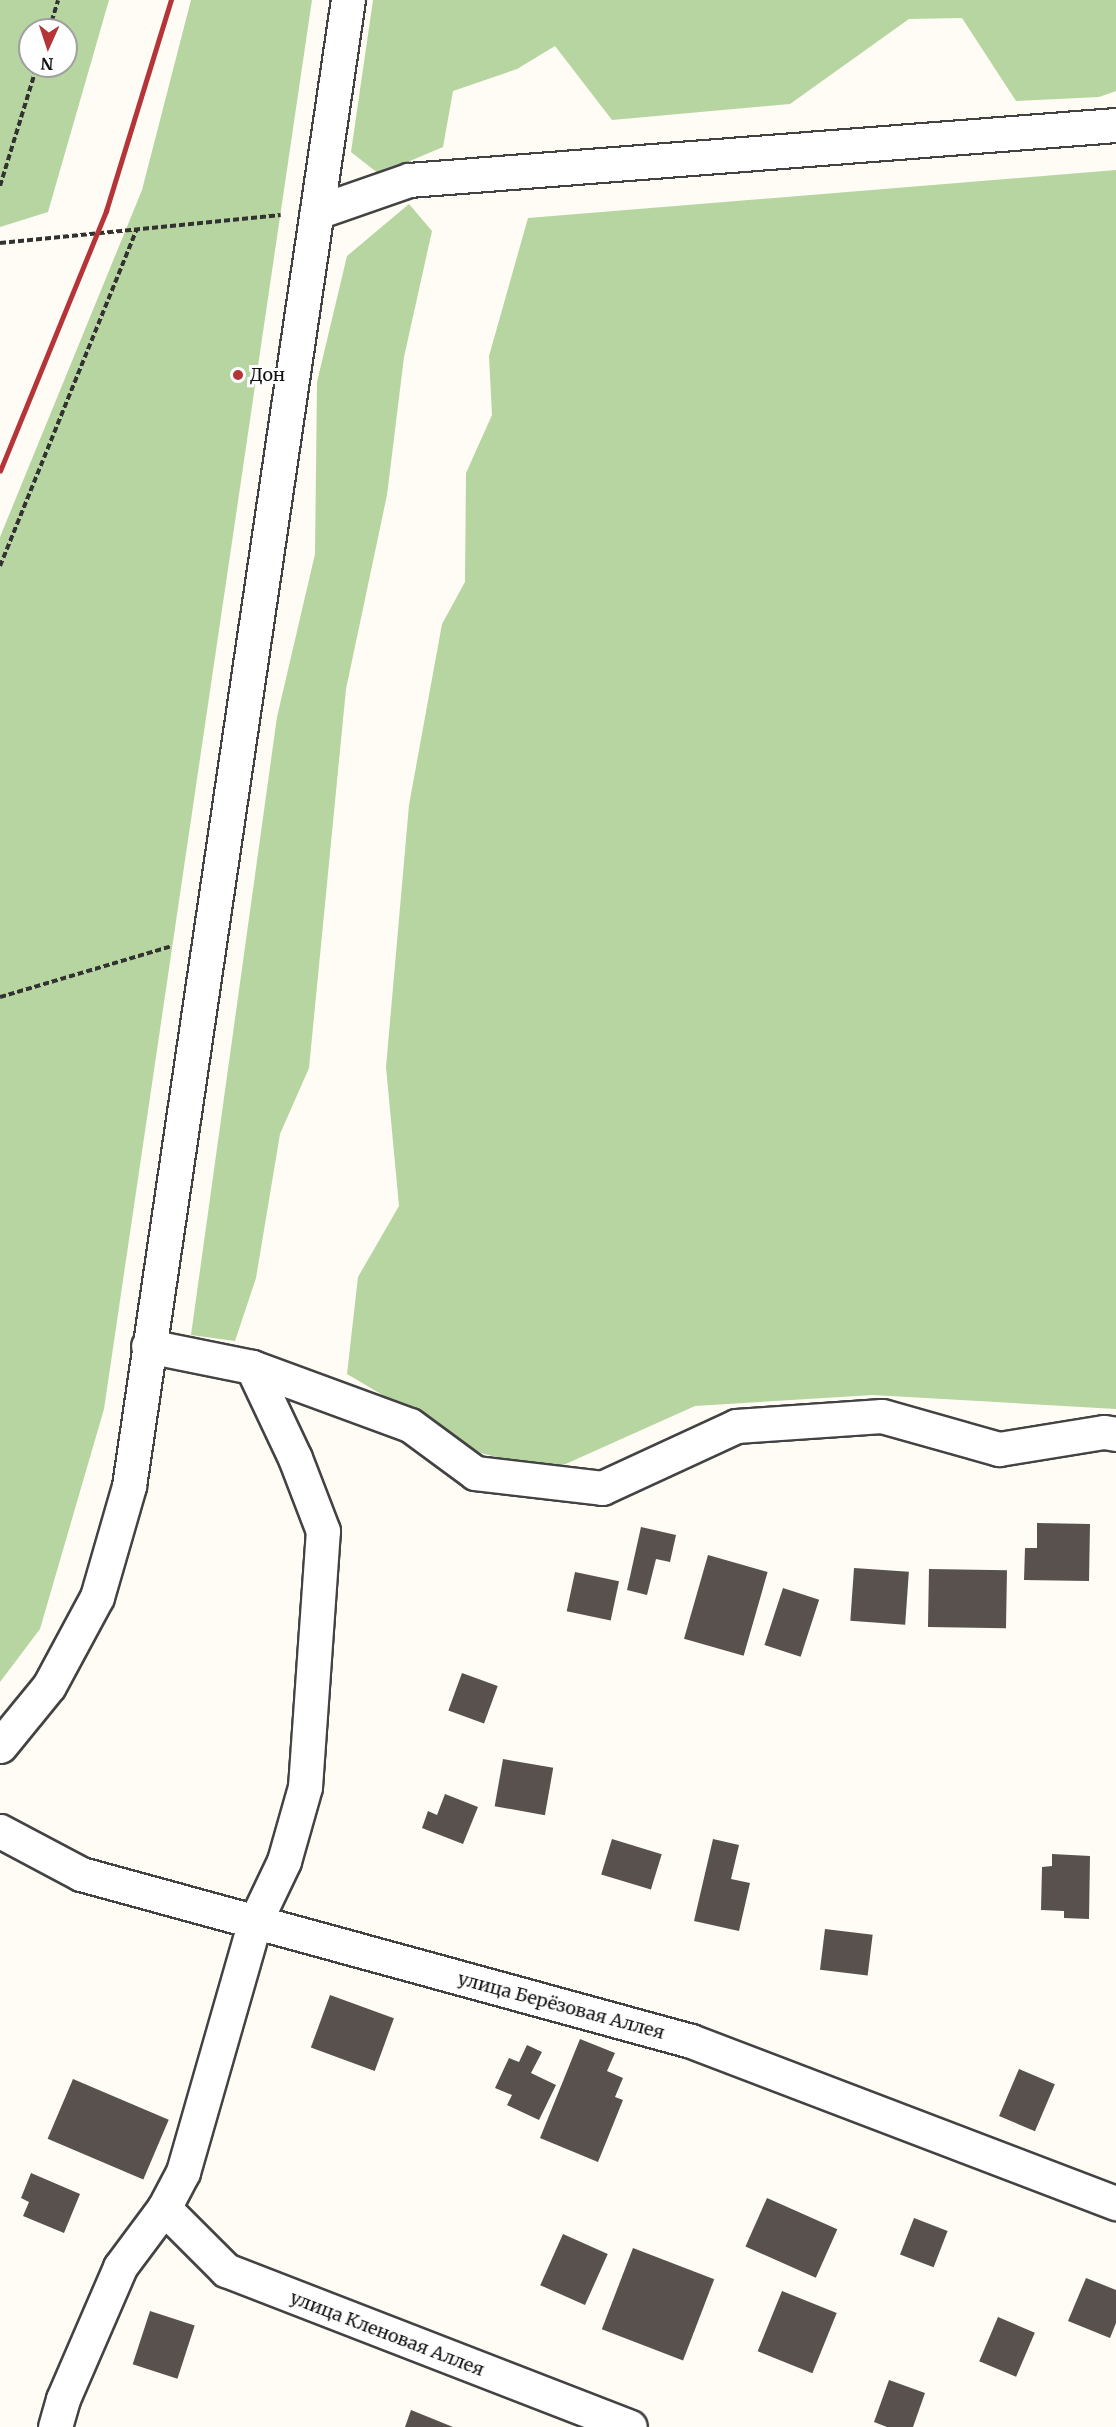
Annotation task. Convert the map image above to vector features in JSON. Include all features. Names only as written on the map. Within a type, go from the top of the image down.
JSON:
[{"type":"street","points":[[0,1746],[49,1686],[97,1597],[129,1486],[208,936],[348,0]]},
{"type":"street","points":[[317,212],[409,180],[1116,124]]},
{"type":"street","points":[[148,1346],[252,1367],[410,1425],[475,1473],[602,1488],[736,1426],[882,1416],[999,1449],[1104,1432],[1116,1434]]},
{"type":"street","points":[[55,2427],[63,2399],[120,2267],[164,2208],[183,2172],[254,1924],[284,1861],[305,1787],[323,1531],[295,1458],[252,1367]]},
{"type":"street","name":"улица Берёзовая Аллея","points":[[0,1831],[81,1874],[254,1924],[691,2041],[1116,2203]]},
{"type":"street","name":"улица Кленовая Аллея","points":[[164,2208],[226,2270],[630,2427]]},
{"type":"path","points":[[53,18],[58,0]]},
{"type":"path","points":[[0,186],[34,78]]},
{"type":"path","points":[[0,243],[317,212]]},
{"type":"path","points":[[0,566],[137,229]]},
{"type":"path","points":[[0,997],[208,936]]},
{"type":"green space","points":[[0,0],[109,0],[48,212],[0,227]]},
{"type":"green space","points":[[191,0],[312,0],[104,1409],[40,1629],[0,1682],[0,537],[142,190]]},
{"type":"green space","points":[[373,0],[1116,0],[1116,91],[1099,97],[1016,101],[962,18],[909,19],[790,104],[612,120],[555,46],[517,69],[453,91],[443,147],[379,174],[351,152]]},
{"type":"green space","points":[[1116,170],[1116,1409],[873,1395],[695,1406],[550,1471],[481,1453],[347,1374],[358,1277],[399,1206],[386,1067],[409,805],[442,624],[465,582],[466,473],[492,415],[489,356],[528,218]]},
{"type":"green space","points":[[409,204],[432,231],[404,357],[387,495],[346,689],[309,1068],[280,1134],[256,1278],[235,1341],[191,1335],[277,717],[315,554],[317,382],[347,256]]},
{"type":"building","points":[[1037,1523],[1090,1524],[1089,1581],[1024,1580],[1025,1548],[1037,1548]]},
{"type":"building","points":[[641,1527],[676,1535],[670,1562],[656,1559],[647,1595],[627,1590]]},
{"type":"building","points":[[708,1555],[768,1572],[744,1656],[684,1639]]},
{"type":"building","points":[[854,1568],[909,1572],[905,1625],[850,1621]]},
{"type":"building","points":[[929,1569],[1007,1570],[1006,1628],[928,1627]]},
{"type":"building","points":[[575,1572],[619,1581],[611,1620],[567,1611]]},
{"type":"building","points":[[783,1588],[819,1600],[801,1657],[764,1645]]},
{"type":"building","points":[[462,1673],[498,1686],[484,1724],[448,1711]]},
{"type":"building","points":[[503,1759],[553,1768],[545,1815],[495,1806]]},
{"type":"building","points":[[445,1794],[478,1807],[463,1844],[422,1828],[428,1811],[437,1815]]},
{"type":"building","points":[[612,1839],[662,1854],[651,1890],[601,1874]]},
{"type":"building","points":[[713,1839],[739,1845],[731,1879],[750,1883],[739,1931],[694,1921]]},
{"type":"building","points":[[1052,1854],[1090,1856],[1089,1919],[1064,1918],[1064,1911],[1041,1910],[1042,1867],[1052,1866]]},
{"type":"building","points":[[825,1929],[873,1935],[868,1976],[820,1970]]},
{"type":"building","points":[[330,1995],[394,2018],[375,2071],[311,2048]]},
{"type":"building","points":[[580,2039],[615,2053],[607,2071],[623,2078],[615,2097],[623,2100],[598,2162],[540,2138]]},
{"type":"building","points":[[527,2045],[542,2052],[531,2073],[556,2085],[539,2120],[507,2105],[512,2095],[495,2088],[509,2058],[519,2062]]},
{"type":"building","points":[[1019,2069],[1055,2084],[1035,2131],[999,2116]]},
{"type":"building","points":[[73,2079],[169,2120],[143,2179],[48,2139]]},
{"type":"building","points":[[31,2173],[80,2194],[64,2233],[23,2216],[29,2202],[21,2198]]},
{"type":"building","points":[[767,2198],[837,2229],[816,2278],[745,2246]]},
{"type":"building","points":[[914,2218],[948,2231],[934,2267],[900,2254]]},
{"type":"building","points":[[563,2234],[608,2254],[585,2305],[540,2285]]},
{"type":"building","points":[[633,2248],[714,2279],[683,2360],[602,2329]]},
{"type":"building","points":[[1086,2278],[1116,2290],[1116,2323],[1110,2338],[1068,2321]]},
{"type":"building","points":[[782,2291],[837,2313],[812,2373],[758,2351]]},
{"type":"building","points":[[150,2311],[195,2326],[177,2379],[133,2364]]},
{"type":"building","points":[[998,2317],[1035,2333],[1016,2377],[979,2361]]},
{"type":"building","points":[[889,2380],[925,2393],[913,2427],[887,2427],[874,2422]]},
{"type":"building","points":[[411,2410],[453,2427],[405,2427]]},
{"type":"railway","points":[[0,471],[106,211],[171,0]]},
{"type":"place","name":"Дон","points":[[238,375]]}]
